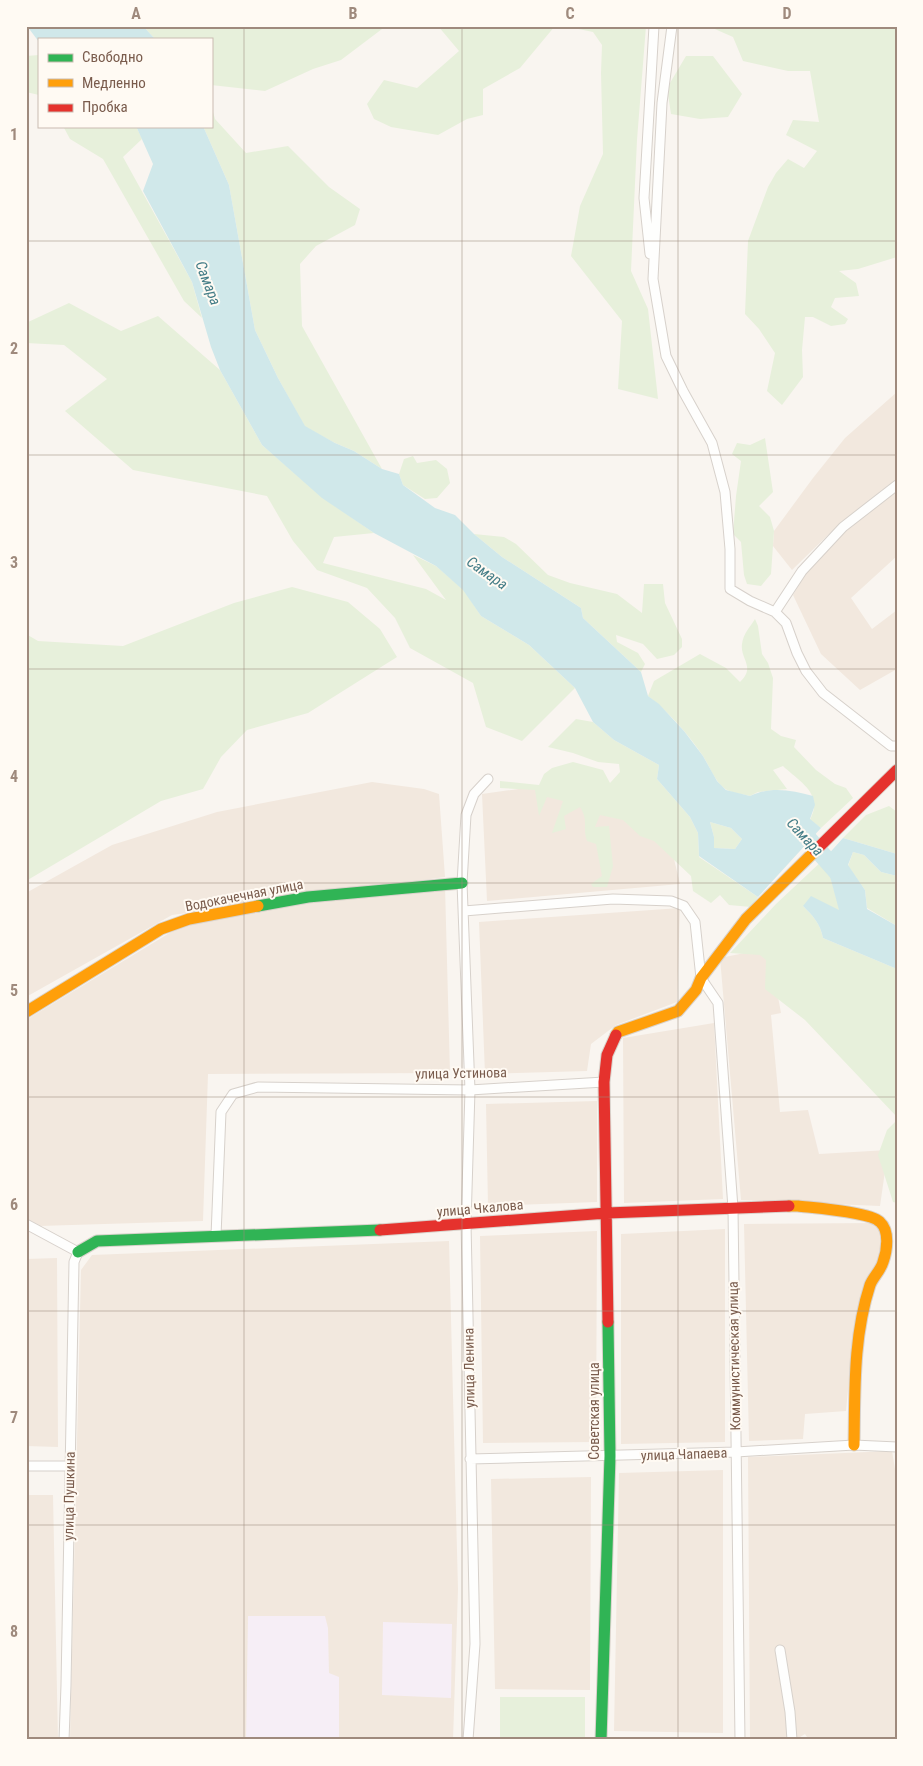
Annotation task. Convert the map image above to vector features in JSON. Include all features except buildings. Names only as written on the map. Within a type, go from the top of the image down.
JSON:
[{"type":"street","points":[[654,26],[644,198],[653,279],[666,356],[712,444],[725,492],[730,549],[730,589],[750,601],[775,612],[786,623],[796,653],[806,671],[823,693],[891,746],[897,746]]},
{"type":"street","points":[[653,279],[662,103],[672,26]]},
{"type":"street","points":[[775,612],[802,571],[843,527],[897,485]]},
{"type":"street","points":[[604,1082],[607,1054],[618,1032],[678,1011],[696,990],[701,978],[746,919],[897,770]]},
{"type":"street","name":"улица Ленина","points":[[468,1740],[475,1644],[466,1223],[470,1090],[462,883],[466,815],[474,794],[488,779]]},
{"type":"street","name":"Водокачечная улица","points":[[26,1012],[161,929],[189,919],[308,898],[462,883]]},
{"type":"street","points":[[464,911],[613,899],[670,901],[684,906],[695,922],[701,978]]},
{"type":"street","name":"Коммунистическая улица","points":[[701,978],[718,1003],[733,1208],[740,1740]]},
{"type":"street","name":"улица Устинова","points":[[216,1236],[221,1112],[233,1094],[258,1087],[470,1090],[604,1082]]},
{"type":"street","name":"Советская улица","points":[[601,1740],[610,1456],[604,1082]]},
{"type":"street","name":"улица Чкалова","points":[[78,1252],[97,1241],[418,1228],[607,1213],[733,1208],[808,1208],[866,1215],[879,1220],[884,1226],[887,1242],[883,1263],[871,1283],[863,1311],[856,1357],[854,1445]]},
{"type":"street","points":[[26,1224],[78,1252]]},
{"type":"street","name":"улица Пушкина","points":[[64,1740],[74,1262],[78,1252]]},
{"type":"street","name":"улица Чапаева","points":[[470,1459],[736,1452],[854,1445],[897,1447]]},
{"type":"street","points":[[26,1466],[69,1466]]},
{"type":"street","points":[[780,1650],[790,1712],[792,1740]]},
{"type":"shaded area","points":[[897,392],[897,481],[829,534],[792,570],[773,546],[774,531],[845,438]]},
{"type":"shaded area","points":[[897,489],[897,556],[851,598],[872,629],[897,610],[897,669],[860,690],[821,654],[793,595],[808,570],[838,537]]},
{"type":"shaded area","points":[[372,782],[424,789],[439,794],[445,877],[172,915],[26,997],[26,893],[112,845],[217,812]]},
{"type":"shaded area","points":[[547,785],[668,834],[680,884],[487,901],[482,794]]},
{"type":"shaded area","points":[[445,886],[450,1073],[208,1074],[203,1221],[39,1226],[26,1219],[26,1020],[181,926],[308,901]]},
{"type":"shaded area","points":[[680,908],[677,1002],[616,1025],[591,1044],[587,1071],[485,1074],[479,922]]},
{"type":"shaded area","points":[[769,948],[781,1013],[771,1015],[780,1112],[808,1110],[819,1154],[888,1150],[880,1206],[741,1200],[720,958]]},
{"type":"shaded area","points":[[714,1023],[723,1199],[624,1203],[623,1038]]},
{"type":"shaded area","points":[[597,1101],[597,1202],[488,1206],[486,1104]]},
{"type":"shaded area","points":[[878,1223],[881,1246],[879,1264],[868,1278],[854,1325],[846,1411],[805,1414],[803,1439],[749,1441],[744,1224]]},
{"type":"shaded area","points":[[725,1229],[725,1442],[621,1444],[621,1234]]},
{"type":"shaded area","points":[[597,1231],[596,1442],[483,1443],[480,1236]]},
{"type":"shaded area","points":[[449,1241],[458,1589],[453,1740],[70,1740],[81,1270],[92,1255]]},
{"type":"shaded area","points":[[57,1258],[58,1447],[26,1446],[26,1259]]},
{"type":"shaded area","points":[[892,1451],[897,1481],[897,1740],[809,1740],[805,1734],[795,1740],[750,1740],[748,1457]]},
{"type":"shaded area","points":[[723,1470],[723,1733],[614,1731],[619,1473]]},
{"type":"shaded area","points":[[591,1477],[590,1690],[495,1689],[491,1479]]},
{"type":"shaded area","points":[[26,1495],[53,1495],[58,1740],[26,1740]]},
{"type":"shaded area","points":[[248,1616],[325,1616],[328,1628],[329,1673],[339,1677],[339,1740],[246,1740]]},
{"type":"shaded area","points":[[383,1622],[452,1624],[451,1698],[382,1695]]},
{"type":"green space","points":[[143,26],[386,26],[341,60],[313,69],[265,91],[212,85],[212,38],[154,38]]},
{"type":"green space","points":[[438,26],[555,26],[520,68],[483,89],[483,115],[467,119],[438,135],[391,127],[374,119],[367,104],[384,80],[417,88],[459,51]]},
{"type":"green space","points":[[564,26],[646,26],[637,140],[631,271],[648,309],[658,399],[618,389],[622,321],[571,256],[580,206],[603,154],[602,45],[593,32]]},
{"type":"green space","points":[[708,26],[897,26],[897,257],[858,269],[839,271],[856,283],[859,296],[835,298],[831,307],[848,319],[845,324],[831,326],[813,317],[805,317],[802,350],[803,377],[782,405],[767,391],[775,353],[759,329],[745,314],[748,241],[768,187],[776,173],[788,159],[804,168],[817,151],[786,135],[793,120],[819,122],[810,71],[788,71],[743,61],[733,37]]},
{"type":"green space","points":[[38,55],[38,95],[26,92],[26,56]]},
{"type":"green space","points":[[686,56],[713,56],[742,94],[728,117],[700,119],[671,114],[667,88]]},
{"type":"green space","points":[[212,108],[215,119],[246,153],[288,146],[329,187],[360,209],[355,225],[316,246],[300,264],[302,326],[382,469],[354,451],[305,427],[278,378],[255,330],[229,185],[204,128],[212,128]]},
{"type":"green space","points":[[64,128],[137,128],[142,139],[123,157],[192,282],[202,318],[184,301],[103,159],[70,139]]},
{"type":"green space","points":[[69,303],[121,331],[158,316],[220,370],[262,445],[322,497],[374,533],[334,537],[323,563],[426,589],[446,600],[413,555],[436,566],[464,590],[481,616],[529,645],[575,688],[522,741],[486,727],[473,683],[410,648],[395,618],[367,588],[317,570],[293,541],[267,496],[133,470],[65,411],[107,379],[64,345],[26,343],[26,323]]},
{"type":"green space","points":[[765,438],[773,492],[759,506],[770,517],[774,531],[771,574],[761,586],[747,584],[744,575],[741,542],[733,534],[741,461],[732,454],[737,443],[750,445]]},
{"type":"green space","points":[[413,456],[417,463],[436,460],[447,469],[450,483],[437,498],[425,499],[403,485],[399,474],[404,459]]},
{"type":"green space","points":[[474,534],[504,537],[516,544],[548,575],[570,583],[617,594],[642,613],[644,584],[663,584],[665,603],[682,639],[682,647],[674,655],[657,659],[643,644],[616,635],[617,642],[638,653],[645,664],[641,672],[583,618],[581,608],[502,557]]},
{"type":"green space","points":[[292,587],[348,602],[380,629],[397,657],[308,713],[247,730],[221,757],[203,789],[161,801],[26,881],[26,634],[38,641],[123,646],[234,603]]},
{"type":"green space","points":[[755,619],[758,626],[762,654],[768,663],[773,678],[771,729],[781,736],[796,740],[794,747],[816,770],[835,784],[846,788],[853,798],[821,828],[810,820],[814,806],[811,793],[783,766],[773,770],[787,789],[758,792],[750,796],[724,788],[717,781],[703,756],[685,732],[671,716],[648,696],[654,681],[700,654],[726,668],[740,682],[747,672],[742,644],[747,631]]},
{"type":"green space","points":[[576,719],[593,722],[614,740],[659,765],[657,779],[690,817],[698,833],[699,857],[758,897],[751,907],[729,905],[720,895],[711,903],[693,891],[691,876],[654,841],[640,836],[623,820],[600,815],[595,827],[609,826],[613,866],[607,887],[593,887],[591,884],[602,876],[596,844],[587,841],[585,820],[580,807],[564,816],[566,829],[552,833],[563,801],[547,797],[539,816],[535,790],[500,788],[500,781],[539,785],[544,774],[552,768],[573,762],[603,770],[610,783],[620,772],[619,764],[598,762],[548,747]]},
{"type":"green space","points":[[889,806],[897,812],[897,854],[843,838],[866,815]]},
{"type":"green space","points":[[710,822],[731,828],[742,839],[735,849],[714,848],[714,837]]},
{"type":"green space","points":[[853,852],[864,855],[881,872],[897,876],[897,926],[867,908],[865,890],[848,866]]},
{"type":"green space","points":[[825,858],[840,911],[803,906],[816,920],[823,938],[897,969],[897,1117],[805,1020],[765,989],[766,960],[760,955],[730,953],[776,904]]},
{"type":"green space","points":[[897,1120],[897,1203],[893,1202],[878,1155],[887,1130]]},
{"type":"green space","points":[[500,1697],[585,1697],[585,1737],[500,1738]]},
{"type":"water","points":[[27,26],[143,26],[154,38],[38,38],[38,41]]},
{"type":"water","points":[[137,128],[204,128],[229,185],[255,330],[278,378],[305,426],[335,443],[354,451],[382,469],[399,474],[403,485],[435,508],[455,515],[474,534],[502,557],[581,608],[583,618],[641,672],[648,696],[659,704],[684,731],[703,756],[717,781],[726,790],[750,796],[765,791],[781,790],[813,796],[815,805],[810,819],[821,828],[758,897],[699,856],[698,833],[690,817],[657,779],[659,765],[614,740],[593,722],[575,688],[529,645],[481,616],[463,590],[436,566],[374,533],[322,498],[262,445],[220,370],[211,347],[192,282],[143,191],[153,164]],"holes":[[[710,822],[731,828],[742,839],[735,849],[714,848],[714,837]]]},
{"type":"water","points":[[843,838],[897,854],[897,876],[881,872],[864,855],[853,852],[848,865],[865,890],[867,909],[897,926],[897,969],[823,938],[816,920],[803,906],[811,896],[839,910],[825,858]]},
{"type":"waterway","name":"Самара","points":[[794,823],[840,875]]},
{"type":"traffic: fast","points":[[258,906],[308,897],[462,883]]},
{"type":"traffic: fast","points":[[78,1252],[97,1241],[380,1230]]},
{"type":"traffic: fast","points":[[601,1740],[610,1456],[608,1322]]},
{"type":"traffic: slow","points":[[616,1035],[618,1032],[678,1011],[696,990],[701,978],[746,919],[815,851]]},
{"type":"traffic: slow","points":[[26,1012],[161,929],[189,919],[258,906]]},
{"type":"traffic: slow","points":[[789,1206],[854,1213],[880,1222],[885,1230],[887,1241],[884,1257],[881,1268],[870,1285],[860,1324],[855,1385],[854,1445]]},
{"type":"traffic: jam","points":[[815,851],[897,770]]},
{"type":"traffic: jam","points":[[608,1322],[604,1082],[607,1055],[616,1035]]},
{"type":"traffic: jam","points":[[380,1230],[607,1213],[789,1206]]}]
